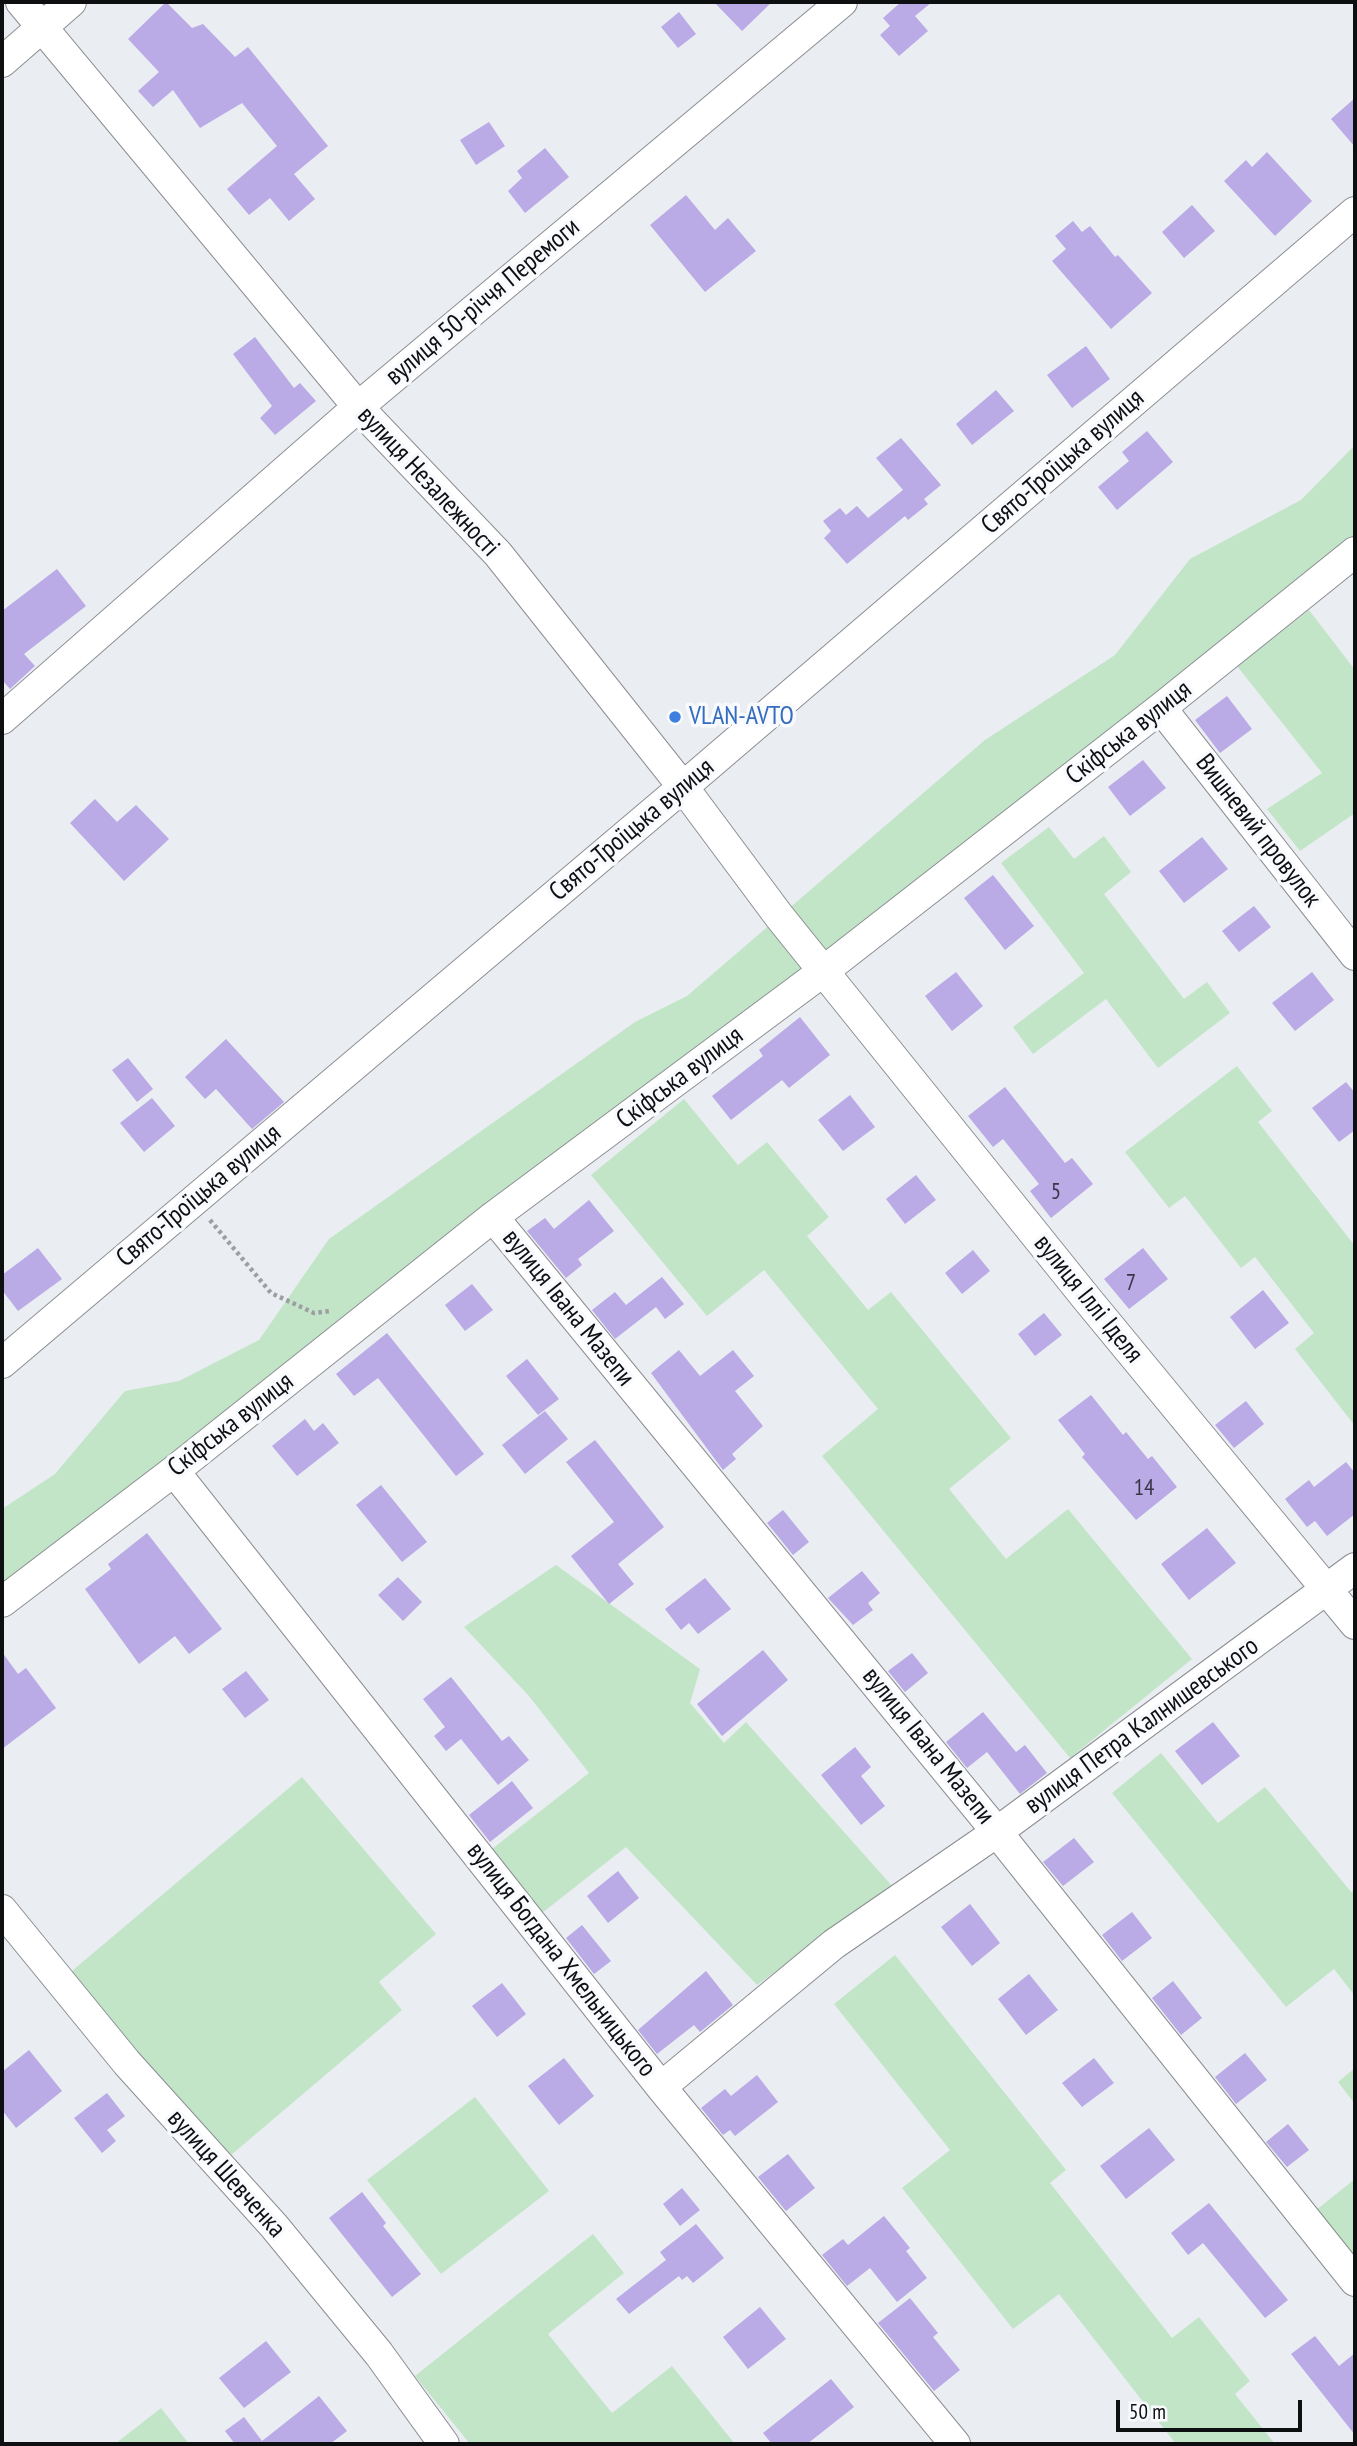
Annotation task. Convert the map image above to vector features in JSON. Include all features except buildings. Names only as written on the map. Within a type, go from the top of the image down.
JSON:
[{"type":"street","name":"вулиця Незалежності","points":[[21,2],[358,407],[498,554],[683,787],[779,916],[825,970]]},
{"type":"street","points":[[2,62],[71,2]]},
{"type":"street","name":"вулиця 50-річчя Перемоги","points":[[2,719],[358,407],[842,2]]},
{"type":"street","name":"Свято-Троїцька вулиця","points":[[2,1363],[683,787],[1355,212]]},
{"type":"street","name":"Скіфська вулиця","points":[[2,1602],[174,1471],[493,1217],[825,970],[1161,708],[1355,552]]},
{"type":"street","name":"Вишневий провулок","points":[[1161,708],[1355,955]]},
{"type":"street","name":"вулиця Іллі Іделя","points":[[825,970],[1087,1299],[1355,1625]]},
{"type":"street","name":"вулиця Івана Мазепи","points":[[493,1217],[998,1832],[1355,2281]]},
{"type":"street","name":"вулиця Богдана Хмельницького","points":[[174,1471],[661,2087],[955,2444]]},
{"type":"street","name":"вулиця Петра Калнишевського","points":[[661,2087],[834,1944],[998,1832],[1328,1591],[1355,1568]]},
{"type":"street","name":"вулиця Шевченка","points":[[2,1910],[127,2063],[274,2226],[353,2322],[444,2444]]},
{"type":"path","points":[[194,1200],[271,1293],[314,1313],[338,1311]]},
{"type":"green space","points":[[1355,445],[1355,552],[2,1602],[2,1509],[55,1474],[125,1391],[179,1381],[259,1340],[329,1239],[635,1022],[687,996],[985,740],[1115,655],[1190,559],[1301,500]]},
{"type":"green space","points":[[1309,610],[1355,670],[1355,813],[1300,851],[1267,809],[1322,773],[1237,666]]},
{"type":"green space","points":[[1049,827],[1074,859],[1104,836],[1131,872],[1104,894],[1184,999],[1207,982],[1230,1013],[1158,1068],[1106,999],[1033,1054],[1013,1027],[1084,973],[1001,863]]},
{"type":"green space","points":[[1237,1066],[1272,1111],[1258,1122],[1355,1246],[1355,1426],[1295,1349],[1314,1333],[1255,1257],[1241,1268],[1185,1196],[1169,1208],[1125,1152]]},
{"type":"green space","points":[[684,1099],[738,1165],[767,1142],[829,1217],[807,1236],[868,1310],[891,1292],[1011,1438],[949,1489],[1006,1559],[1068,1509],[1192,1659],[1070,1758],[822,1456],[878,1409],[764,1270],[707,1316],[591,1175]]},
{"type":"green space","points":[[556,1565],[700,1669],[690,1703],[724,1743],[746,1722],[893,1887],[757,1985],[626,1847],[542,1913],[492,1849],[589,1773],[529,1696],[464,1627]]},
{"type":"green space","points":[[1161,1753],[1218,1823],[1265,1787],[1351,1892],[1355,1890],[1355,1996],[1334,1969],[1286,2007],[1112,1793]]},
{"type":"green space","points":[[302,1777],[436,1934],[379,1982],[402,2010],[224,2161],[66,1976]]},
{"type":"green space","points":[[895,1955],[1066,2170],[1050,2183],[1172,2338],[1199,2317],[1250,2381],[1235,2394],[1275,2444],[1176,2444],[1059,2294],[1013,2329],[902,2188],[950,2150],[834,2004]]},
{"type":"green space","points":[[1355,2068],[1355,2104],[1338,2082]]},
{"type":"green space","points":[[475,2097],[549,2191],[441,2274],[367,2180]]},
{"type":"green space","points":[[1355,2179],[1355,2289],[1301,2222]]},
{"type":"green space","points":[[593,2234],[624,2273],[548,2334],[612,2413],[672,2366],[735,2444],[470,2444],[415,2376]]},
{"type":"green space","points":[[161,2408],[189,2444],[115,2444]]},
{"type":"place","name":"VLAN-AVTO","points":[[675,717]]}]
